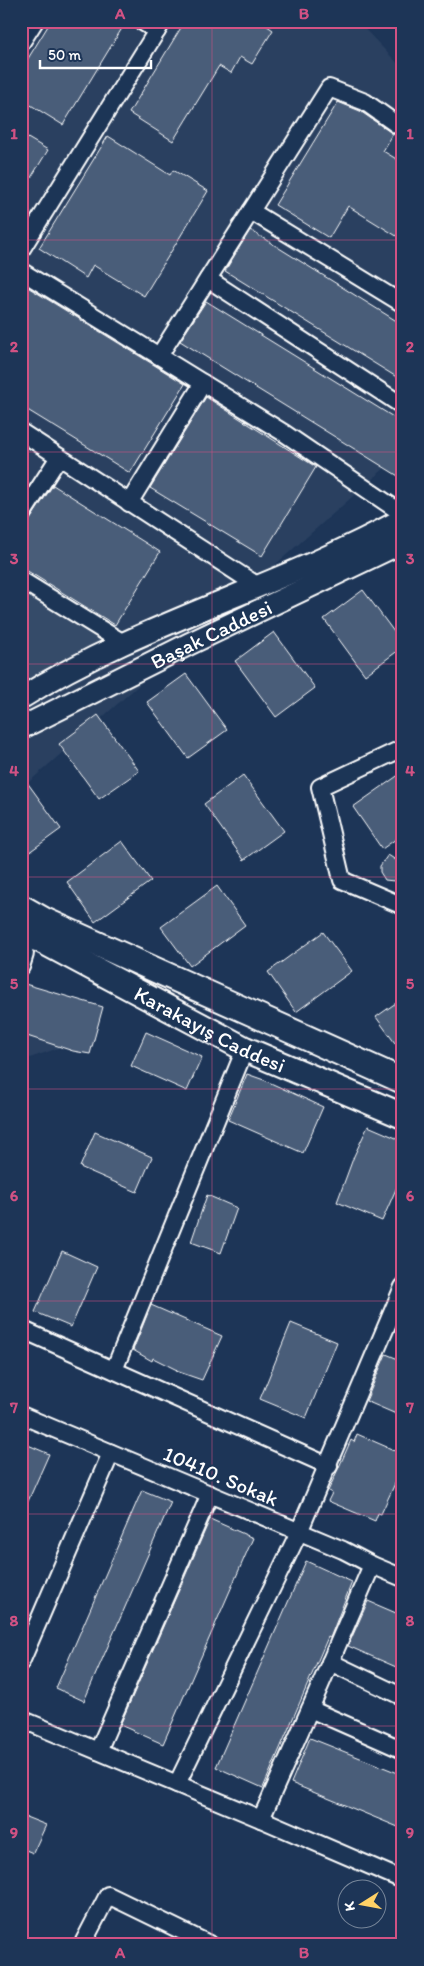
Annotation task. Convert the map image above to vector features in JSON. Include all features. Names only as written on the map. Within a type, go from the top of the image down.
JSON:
[{"type":"main road","name":"Karakayış Caddesi","points":[[21,908],[403,1081]]},
{"type":"main road","name":"Karakayış Caddesi","points":[[23,952],[40,940],[245,1048],[403,1116]]},
{"type":"street","points":[[21,43],[35,21]]},
{"type":"street","points":[[21,250],[160,26],[140,21]]},
{"type":"street","points":[[159,356],[329,88],[365,102],[403,129]]},
{"type":"street","points":[[251,211],[403,304]]},
{"type":"street","points":[[21,271],[284,434],[403,514]]},
{"type":"street","points":[[208,279],[403,406]]},
{"type":"street","points":[[130,502],[203,383]]},
{"type":"street","points":[[21,432],[258,586]]},
{"type":"street","points":[[21,516],[59,457]]},
{"type":"street","name":"Başak Caddesi","points":[[21,698],[54,678],[125,644],[362,541],[403,519]]},
{"type":"street","name":"Başak Caddesi","points":[[21,728],[188,644],[403,542]]},
{"type":"street","points":[[21,580],[125,644]]},
{"type":"street","points":[[403,748],[320,787],[342,880],[403,906]]},
{"type":"street","points":[[114,1370],[245,1048]]},
{"type":"street","points":[[177,1784],[299,1532],[329,1466],[403,1287]]},
{"type":"street","points":[[21,1329],[329,1466]]},
{"type":"street","name":"10410. Sokak","points":[[21,1415],[343,1550],[403,1578]]},
{"type":"street","points":[[21,1662],[111,1453]]},
{"type":"street","points":[[98,1751],[210,1494]]},
{"type":"street","points":[[261,1819],[372,1565]]},
{"type":"street","points":[[330,1662],[403,1697]]},
{"type":"street","points":[[310,1709],[403,1750]]},
{"type":"street","points":[[21,1719],[403,1880]]},
{"type":"street","points":[[82,1945],[108,1895],[211,1945]]},
{"type":"shaded area","points":[[21,21],[357,21],[403,69],[403,452],[21,789]]},
{"type":"shaded area","points":[[21,590],[105,641],[44,670],[21,684]]},
{"type":"shaded area","points":[[21,984],[73,1043],[21,1061]]},
{"type":"building","points":[[51,21],[118,21],[124,25],[63,125],[21,99],[21,70]]},
{"type":"building","points":[[185,21],[260,21],[273,30],[252,64],[240,57],[231,73],[219,66],[173,141],[129,113]]},
{"type":"building","points":[[338,102],[360,111],[393,134],[383,151],[403,163],[403,240],[348,206],[329,238],[275,205]]},
{"type":"building","points":[[21,134],[48,150],[21,194]]},
{"type":"building","points":[[108,136],[170,175],[173,170],[208,191],[144,296],[93,265],[86,278],[39,248]]},
{"type":"building","points":[[250,230],[403,325],[403,381],[225,271]]},
{"type":"building","points":[[21,283],[185,384],[130,473],[21,406]]},
{"type":"building","points":[[206,301],[403,423],[403,479],[180,341]]},
{"type":"building","points":[[206,397],[316,467],[262,556],[150,488]]},
{"type":"building","points":[[53,485],[160,552],[115,625],[21,567],[21,526],[29,521]]},
{"type":"building","points":[[363,590],[403,644],[403,647],[365,675],[324,619]]},
{"type":"building","points":[[274,632],[315,688],[276,717],[235,661]]},
{"type":"building","points":[[186,674],[227,730],[188,758],[147,702]]},
{"type":"building","points":[[98,715],[139,771],[99,799],[59,744]]},
{"type":"building","points":[[403,772],[403,834],[382,849],[353,807]]},
{"type":"building","points":[[21,774],[61,829],[21,858]]},
{"type":"building","points":[[243,775],[284,831],[244,860],[204,804]]},
{"type":"building","points":[[122,841],[151,881],[95,922],[67,882]]},
{"type":"building","points":[[388,855],[399,862],[402,867],[401,876],[394,881],[385,880],[380,872],[380,866]]},
{"type":"building","points":[[217,886],[245,925],[190,966],[161,927]]},
{"type":"building","points":[[323,932],[352,971],[296,1012],[268,972]]},
{"type":"building","points":[[25,984],[103,1007],[90,1054],[73,1051],[21,1034],[21,996]]},
{"type":"building","points":[[403,998],[403,1054],[376,1017]]},
{"type":"building","points":[[146,1032],[202,1057],[187,1091],[131,1066]]},
{"type":"building","points":[[247,1074],[323,1107],[303,1153],[228,1120]]},
{"type":"building","points":[[368,1126],[403,1141],[403,1173],[382,1221],[337,1202],[354,1156]]},
{"type":"building","points":[[95,1132],[152,1157],[137,1192],[80,1167]]},
{"type":"building","points":[[207,1195],[237,1208],[221,1253],[191,1242]]},
{"type":"building","points":[[62,1251],[97,1267],[71,1327],[35,1312]]},
{"type":"building","points":[[151,1305],[222,1336],[202,1380],[176,1371],[153,1358],[152,1361],[133,1350]]},
{"type":"building","points":[[291,1323],[337,1342],[306,1418],[260,1399]]},
{"type":"building","points":[[386,1354],[403,1361],[403,1417],[366,1401]]},
{"type":"building","points":[[357,1434],[403,1454],[403,1466],[381,1514],[378,1513],[375,1521],[328,1501],[332,1493],[328,1491],[351,1440],[354,1442]]},
{"type":"building","points":[[21,1442],[49,1454],[21,1517]]},
{"type":"building","points":[[142,1490],[171,1502],[84,1701],[56,1688]]},
{"type":"building","points":[[210,1519],[253,1538],[163,1744],[120,1725]]},
{"type":"building","points":[[306,1561],[352,1582],[330,1638],[328,1637],[263,1788],[216,1767]]},
{"type":"building","points":[[368,1601],[403,1616],[403,1670],[348,1646]]},
{"type":"building","points":[[310,1738],[403,1775],[403,1829],[291,1783]]},
{"type":"building","points":[[21,1815],[46,1825],[33,1853],[21,1848]]}]
